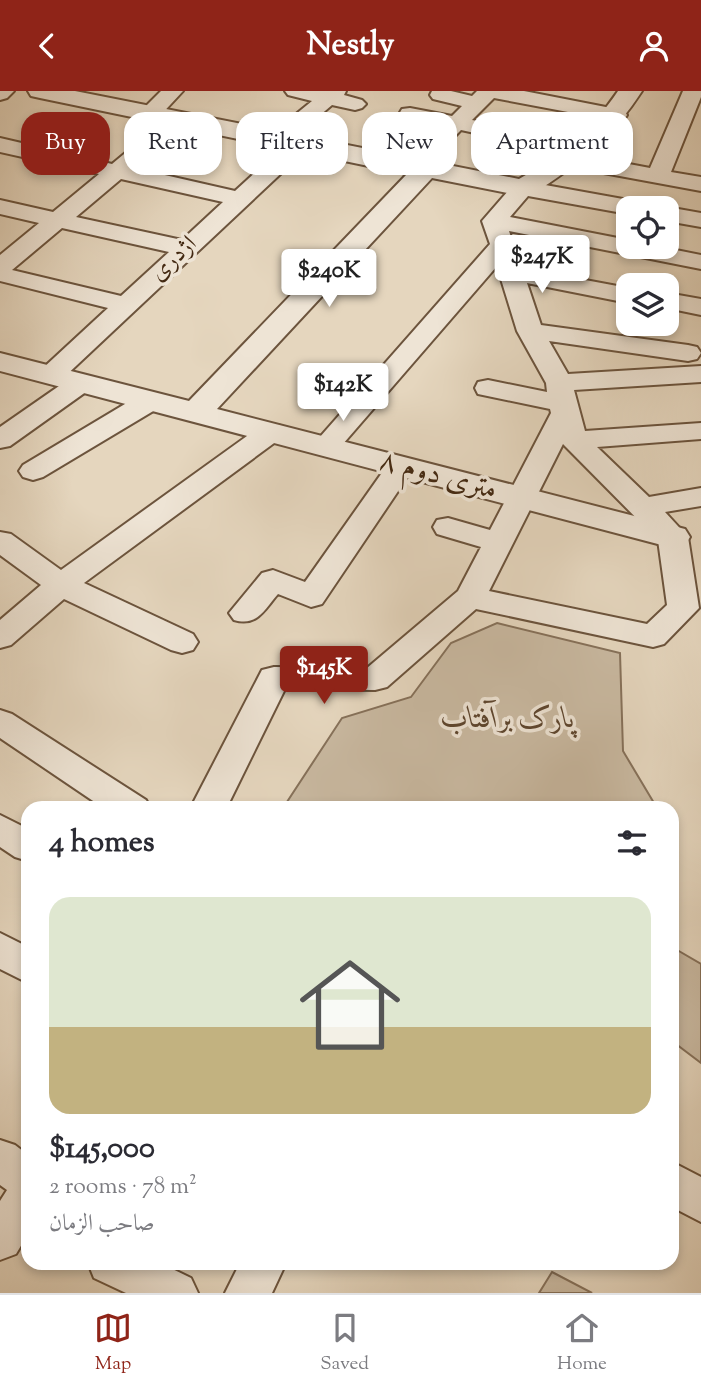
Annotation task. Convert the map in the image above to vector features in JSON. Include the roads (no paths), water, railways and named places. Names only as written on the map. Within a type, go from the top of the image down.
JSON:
[{"type":"street","points":[[40,91],[140,112]]},
{"type":"street","points":[[151,112],[173,91]]},
{"type":"street","points":[[295,91],[332,94],[355,104]]},
{"type":"street","points":[[617,112],[630,91]]},
{"type":"street","name":"اژدری","points":[[316,112],[332,94]]},
{"type":"street","points":[[440,95],[485,95],[602,112]]},
{"type":"street","points":[[457,123],[485,95]]},
{"type":"street","points":[[658,176],[682,146],[695,103]]},
{"type":"street","points":[[457,123],[471,126]]},
{"type":"street","points":[[0,145],[239,199]]},
{"type":"street","points":[[0,267],[124,165]]},
{"type":"street","points":[[633,171],[701,184]]},
{"type":"street","name":"اژدری","points":[[0,440],[66,379],[125,305],[239,199],[260,175]]},
{"type":"street","points":[[196,413],[413,175]]},
{"type":"street","points":[[451,175],[616,205]]},
{"type":"street","points":[[326,446],[498,233],[523,188],[545,175]]},
{"type":"street","points":[[0,207],[185,248]]},
{"type":"street","points":[[679,216],[701,220]]},
{"type":"street","points":[[498,233],[701,262]]},
{"type":"street","points":[[471,597],[653,636],[683,608],[673,537],[644,507],[565,410],[530,331],[498,233]]},
{"type":"street","points":[[511,272],[616,293]]},
{"type":"street","points":[[0,274],[125,305]]},
{"type":"street","points":[[679,303],[701,307]]},
{"type":"street","points":[[530,331],[694,364]]},
{"type":"street","name":"۸ متری دوم","points":[[0,362],[673,537]]},
{"type":"street","points":[[212,801],[274,678],[375,680],[471,597],[565,410],[694,364]]},
{"type":"street","points":[[488,388],[565,410],[701,431]]},
{"type":"street","points":[[33,471],[150,401]]},
{"type":"street","points":[[0,637],[61,585],[271,432]]},
{"type":"street","points":[[244,613],[273,580],[311,597],[401,466]]},
{"type":"street","points":[[644,507],[701,496]]},
{"type":"street","points":[[448,527],[499,543]]},
{"type":"street","points":[[0,541],[61,585],[182,642]]},
{"type":"street","points":[[0,722],[121,801]]},
{"type":"street","points":[[0,829],[21,842]]},
{"type":"street","points":[[0,949],[21,962]]},
{"type":"street","points":[[0,1159],[19,1212]]},
{"type":"street","points":[[679,1187],[701,1202]]},
{"type":"street","points":[[125,1270],[175,1293]]},
{"type":"street","points":[[248,1293],[260,1270]]},
{"type":"park label","name":"پارک برآفتاب","points":[[508,719]]}]
